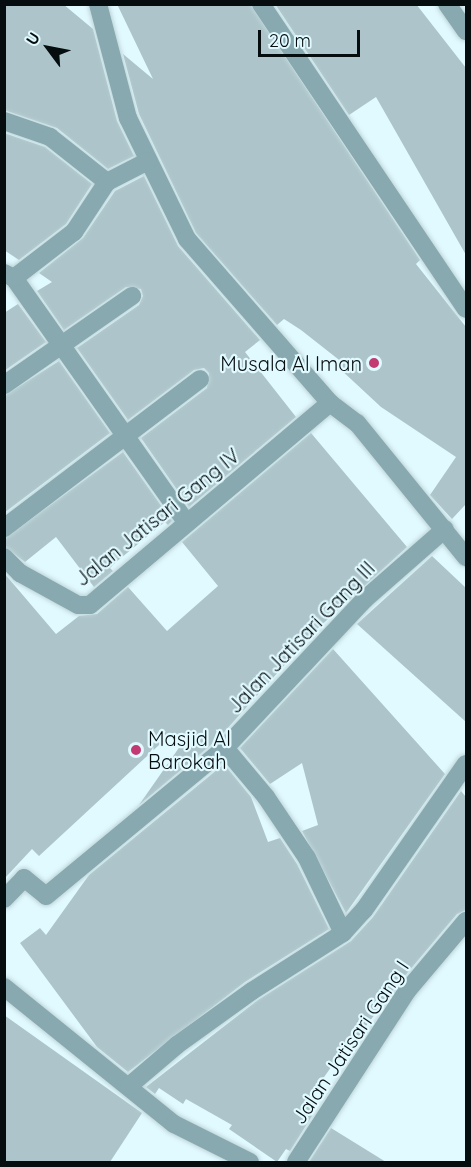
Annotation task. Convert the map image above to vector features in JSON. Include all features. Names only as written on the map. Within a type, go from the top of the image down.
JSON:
[{"type":"street","points":[[98,4],[128,118],[187,239],[330,403],[357,423],[466,557]]},
{"type":"street","points":[[261,4],[466,309]]},
{"type":"street","points":[[447,4],[466,31]]},
{"type":"street","points":[[4,121],[50,137],[107,182]]},
{"type":"street","points":[[148,161],[107,182],[74,232],[9,275],[186,522]]},
{"type":"street","points":[[4,386],[132,296]]},
{"type":"street","points":[[4,528],[200,379]]},
{"type":"street","name":"Jalan Jatisari Gang IV","points":[[4,557],[20,573],[78,605],[90,605],[330,403]]},
{"type":"street","name":"Jalan Jatisari Gang III","points":[[4,899],[24,878],[46,896],[225,748],[365,599],[445,529]]},
{"type":"street","points":[[225,748],[266,797],[307,858],[343,933]]},
{"type":"street","points":[[129,1086],[252,990],[343,933],[364,910],[466,764]]},
{"type":"street","name":"Jalan Jatisari Gang I","points":[[296,1162],[407,990],[466,921]]},
{"type":"street","points":[[4,987],[174,1124],[250,1162]]},
{"type":"building","points":[[4,4],[63,4],[93,29],[117,121],[134,156],[108,169],[57,128],[4,110]]},
{"type":"building","points":[[117,4],[250,4],[420,260],[416,264],[466,327],[466,504],[452,519],[430,495],[456,457],[381,407],[339,368],[343,363],[301,330],[284,319],[277,325],[196,233],[139,114],[123,54],[153,79]]},
{"type":"building","points":[[275,4],[416,4],[466,68],[466,255],[376,97],[349,115]]},
{"type":"building","points":[[4,133],[45,147],[92,184],[66,224],[19,260],[4,250]]},
{"type":"building","points":[[144,176],[178,246],[260,340],[245,352],[296,417],[189,507],[141,438],[207,388],[209,373],[204,368],[194,370],[128,420],[77,348],[139,305],[143,296],[141,289],[126,287],[64,330],[37,291],[52,282],[39,273],[83,238],[115,191]]},
{"type":"building","points":[[18,304],[46,342],[4,371],[4,313]]},
{"type":"building","points":[[59,361],[110,433],[4,513],[4,396]]},
{"type":"building","points":[[311,433],[407,547],[316,630],[217,740],[139,805],[183,742],[172,733],[39,856],[32,849],[4,879],[4,573],[56,634],[79,616],[97,614],[128,587],[167,631],[218,586],[182,542]]},
{"type":"building","points":[[123,452],[172,521],[168,525],[165,522],[116,562],[110,568],[113,571],[94,587],[56,537],[25,562],[4,546],[4,539]]},
{"type":"building","points":[[432,556],[466,588],[466,722],[357,624]]},
{"type":"building","points":[[333,649],[445,774],[346,913],[302,831],[318,825],[302,763],[270,784],[240,748]]},
{"type":"building","points":[[224,764],[251,797],[268,842],[280,838],[297,864],[329,929],[245,982],[128,1072],[97,1047],[20,943],[40,928],[46,935],[89,875]]},
{"type":"building","points":[[461,791],[466,797],[466,910],[457,914],[398,984],[366,1026],[367,1033],[342,1046],[344,1049],[312,1094],[318,1098],[308,1114],[312,1116],[290,1151],[286,1149],[277,1162],[229,1129],[232,1125],[186,1099],[183,1104],[159,1088],[155,1094],[146,1087],[258,1000],[351,941],[373,917]]},
{"type":"building","points":[[4,1015],[142,1113],[110,1162],[4,1162]]},
{"type":"building","points":[[331,1128],[386,1162],[309,1162]]},
{"type":"place","name":"Musala Al Iman","points":[[374,363]]},
{"type":"place","name":"Masjid Al Barokah","points":[[136,750]]}]
